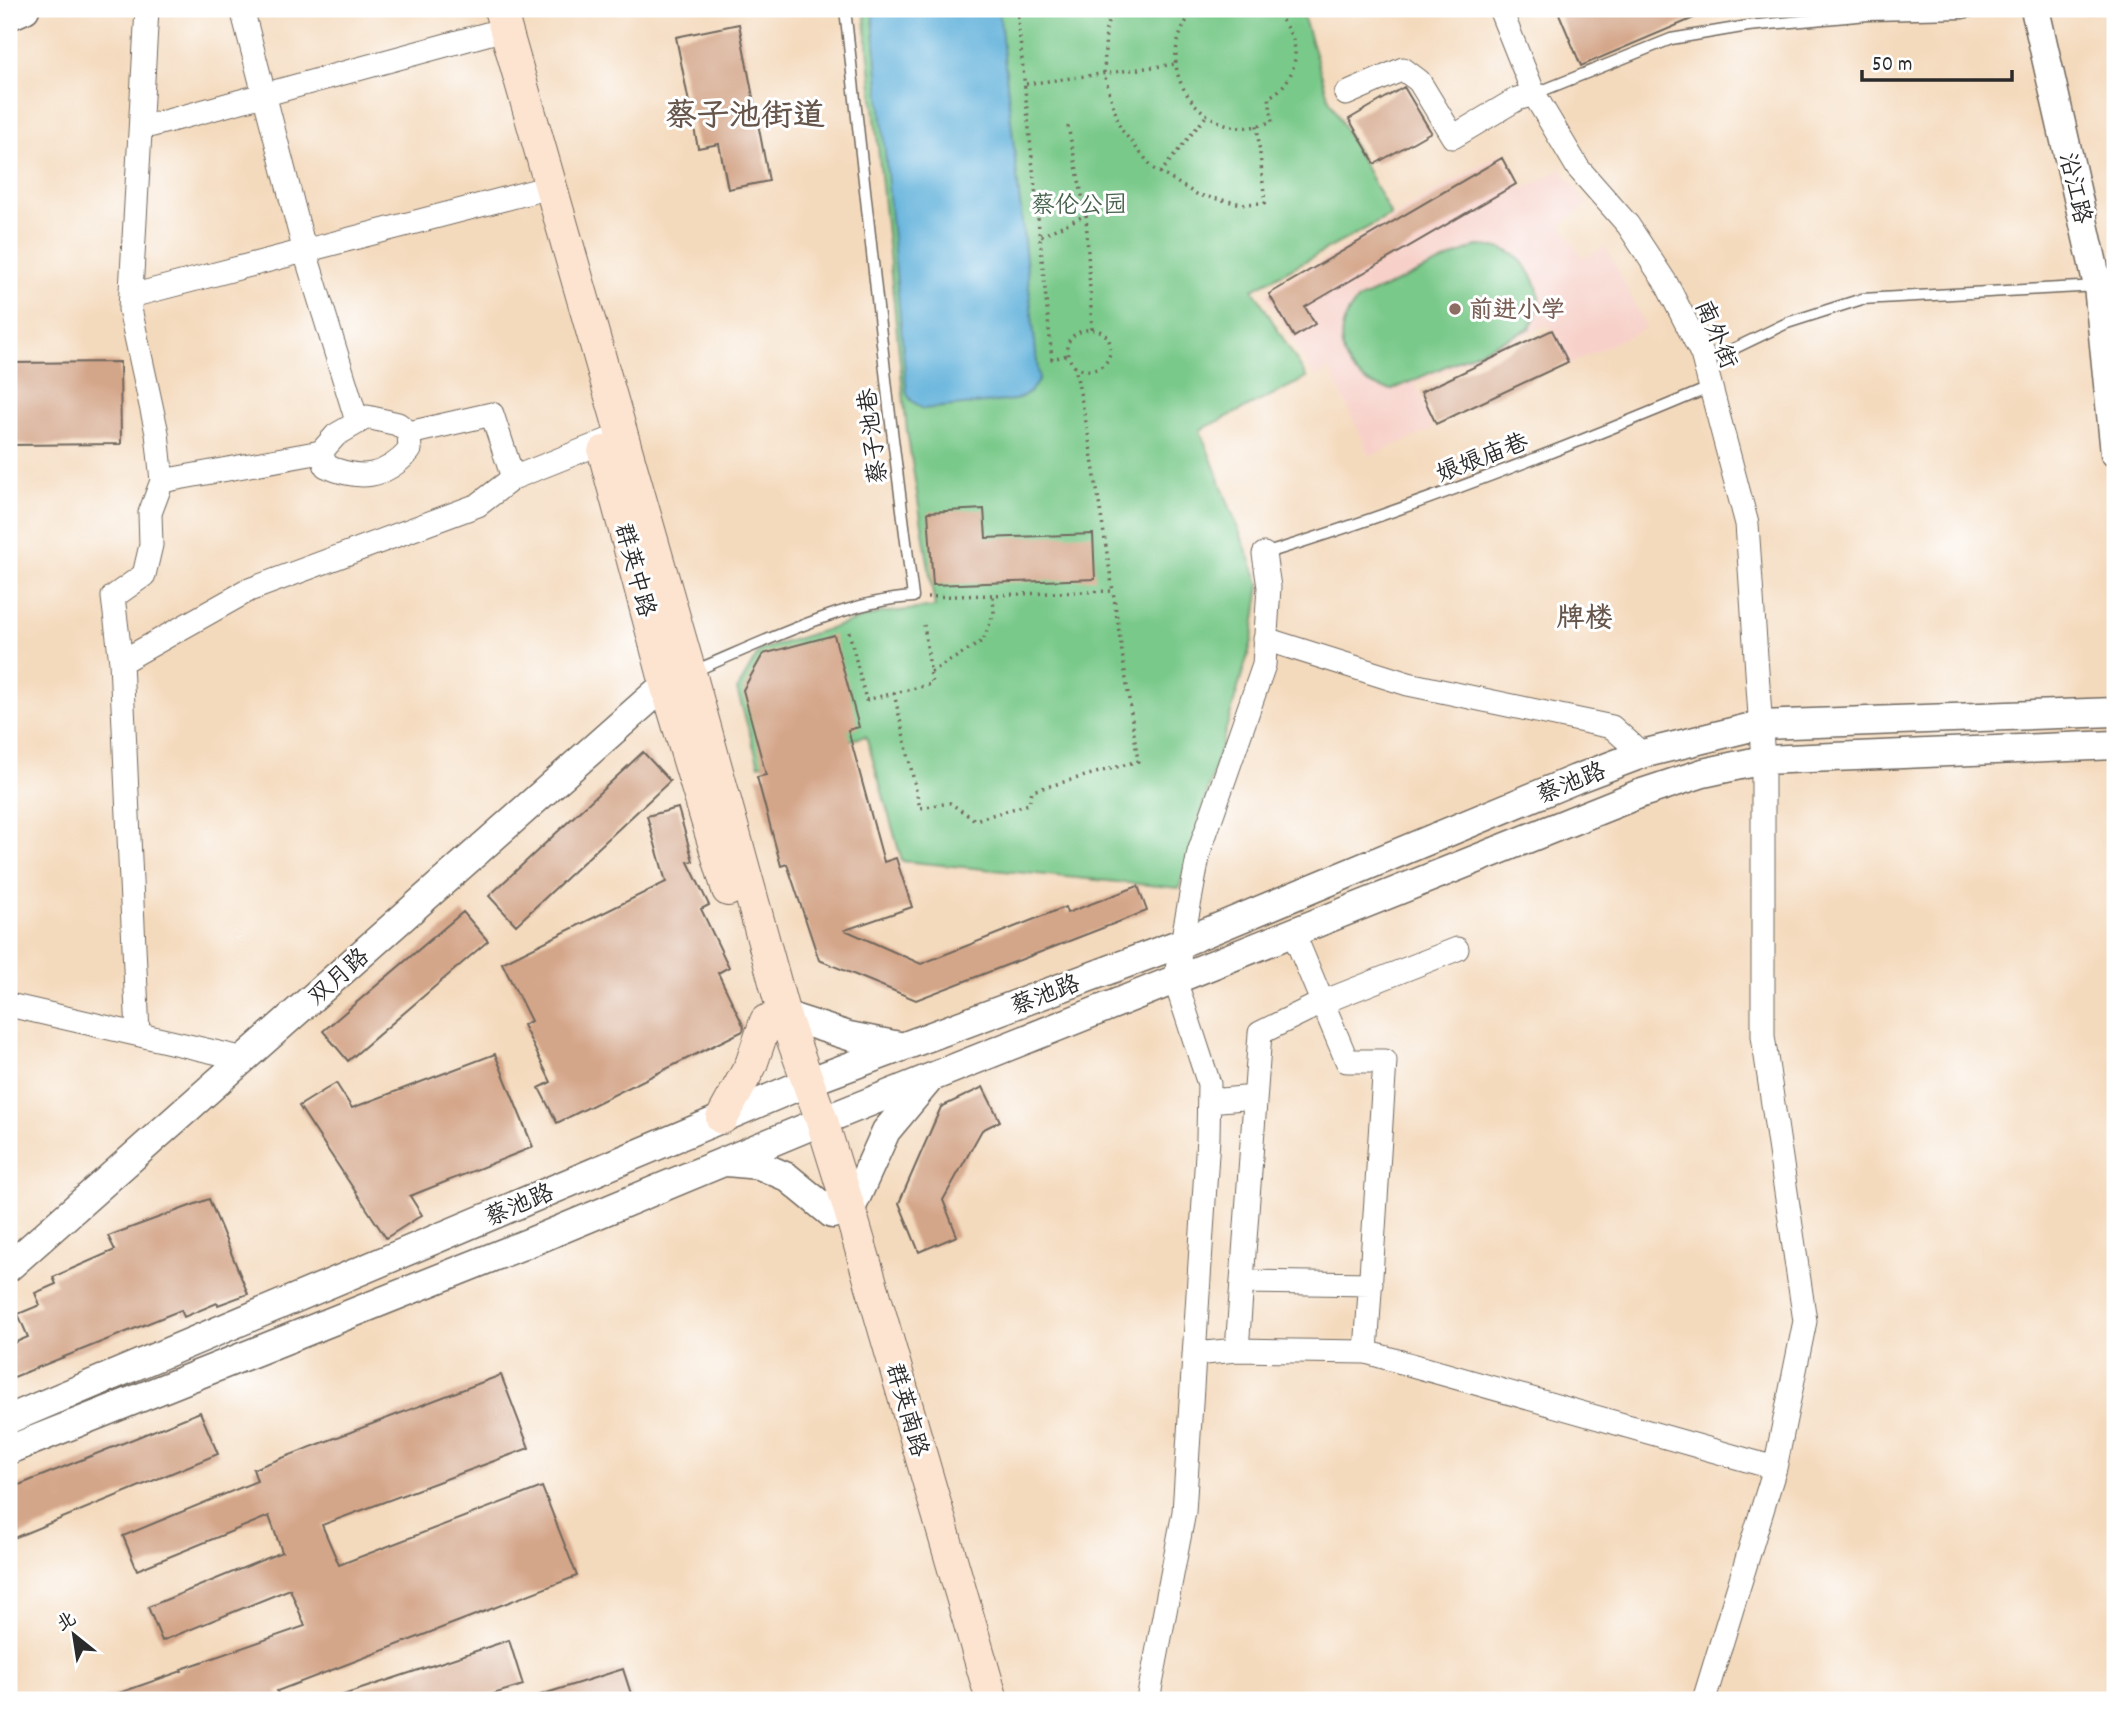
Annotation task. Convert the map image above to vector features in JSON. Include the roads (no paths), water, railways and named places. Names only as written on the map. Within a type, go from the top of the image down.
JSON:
[{"type":"main road","name":"群英中路","points":[[493,20],[775,1018],[813,1125]]},
{"type":"main road","points":[[722,1118],[775,1018]]},
{"type":"main road","name":"群英南路","points":[[813,1125],[992,1700]]},
{"type":"main road","name":"群英南路","points":[[841,1212],[971,1700]]},
{"type":"street","points":[[9,16],[26,9]]},
{"type":"street","points":[[138,1034],[121,662],[113,597],[144,575],[150,545],[149,513],[162,481],[157,433],[130,309],[147,9]]},
{"type":"street","points":[[242,9],[305,252],[357,421]]},
{"type":"street","name":"南外街","points":[[1500,9],[1534,94],[1578,168],[1628,225],[1666,283],[1704,363],[1747,524],[1763,760],[1763,1036],[1805,1321],[1775,1468],[1704,1700]]},
{"type":"street","name":"沿江路","points":[[2035,9],[2115,334]]},
{"type":"street","name":"沿江路","points":[[2055,9],[2104,286],[2115,453]]},
{"type":"street","points":[[142,128],[264,95],[493,20]]},
{"type":"street","points":[[1346,94],[1403,69],[1419,81],[1453,137],[1517,99],[1534,94]]},
{"type":"street","points":[[131,296],[540,189]]},
{"type":"street","points":[[409,433],[492,414],[513,478]]},
{"type":"street","points":[[162,481],[321,452],[336,435],[367,417],[398,424],[409,433],[410,450],[397,465],[371,476],[345,474],[326,466],[321,452]]},
{"type":"street","points":[[121,662],[249,590],[478,505],[513,478],[611,439]]},
{"type":"street","points":[[1148,1700],[1184,1512],[1209,1101],[1209,1084],[1175,980],[1199,852],[1264,665],[1269,587],[1264,554]]},
{"type":"street","points":[[1265,639],[1408,684],[1612,727],[1642,754]]},
{"type":"street","name":"双月路","points":[[9,1267],[678,678]]},
{"type":"street","name":"蔡池路","points":[[9,1419],[800,1086],[1181,943],[1642,754],[1760,725],[2115,712]]},
{"type":"street","name":"蔡池路","points":[[9,1450],[1639,794],[1703,773],[1763,760],[2115,745]]},
{"type":"street","points":[[1293,932],[1347,1060],[1385,1061],[1366,1352]]},
{"type":"street","points":[[1237,1350],[1260,1033],[1323,1002],[1457,949]]},
{"type":"street","points":[[9,1004],[245,1059]]},
{"type":"street","points":[[775,1018],[862,1039],[906,1046]]},
{"type":"street","points":[[724,1161],[759,1165],[787,1177],[841,1212],[886,1131],[930,1078]]},
{"type":"street","points":[[1209,1101],[1255,1097]]},
{"type":"street","points":[[1242,1282],[1371,1284]]},
{"type":"street","points":[[1194,1354],[1237,1350],[1366,1352],[1775,1468]]},
{"type":"lane","name":"蔡子池巷","points":[[678,678],[799,628],[858,607],[895,598],[913,597],[845,9]]},
{"type":"lane","points":[[1534,94],[1671,39],[1748,26],[1868,15],[1963,13],[1981,9]]},
{"type":"lane","points":[[1704,363],[1787,323],[1862,299],[2104,286]]},
{"type":"lane","name":"娘娘庙巷","points":[[1264,554],[1362,524],[1475,483],[1711,387]]},
{"type":"water","points":[[872,9],[999,9],[1039,380],[1029,393],[1015,400],[923,409],[907,394]]},
{"type":"place","name":"前进小学","points":[[1455,309]]},
{"type":"district","name":"蔡子池街道","points":[[745,114]]},
{"type":"district","name":"牌楼","points":[[1585,616]]},
{"type":"park label","name":"蔡伦公园","points":[[1079,204]]}]
